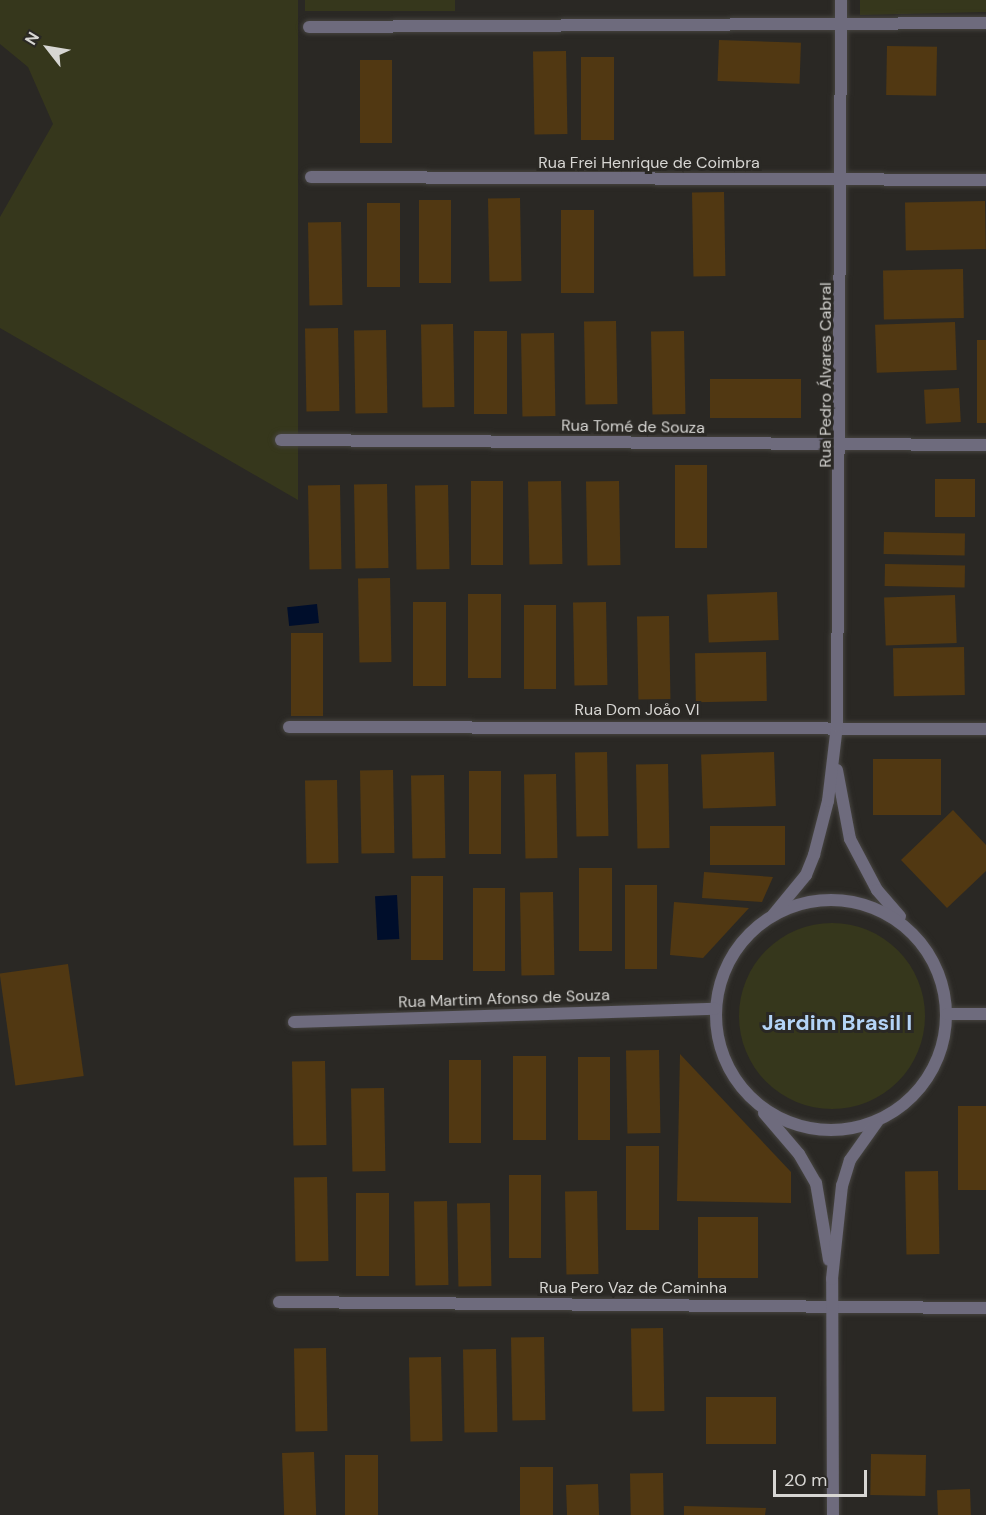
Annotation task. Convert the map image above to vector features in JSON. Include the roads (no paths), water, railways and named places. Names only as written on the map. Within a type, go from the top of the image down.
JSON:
[{"type":"street","name":"Rua Pedro Álvares Cabral","points":[[773,915],[806,875],[814,855],[835,749],[837,726],[844,182],[841,0]]},
{"type":"street","points":[[309,27],[842,26],[986,23]]},
{"type":"street","name":"Rua Frei Henrique de Coimbra","points":[[311,177],[844,182],[986,180]]},
{"type":"street","name":"Rua Tomé de Souza","points":[[281,440],[986,446]]},
{"type":"street","name":"Rua Dom Joåo VI","points":[[289,727],[837,726],[986,729]]},
{"type":"street","name":"Rua Pedro Álvares Cabral","points":[[835,749],[850,839],[877,890],[916,935]]},
{"type":"street","points":[[832,1279],[816,1183],[799,1154],[747,1094],[725,1062],[715,1009],[733,953],[773,915],[796,904],[844,899],[892,916],[916,935],[940,973],[947,1014],[934,1068],[907,1102],[873,1126],[850,1160],[842,1186],[832,1279],[833,1515]]},
{"type":"street","name":"Rua Martim Afonso de Souza","points":[[294,1022],[715,1009]]},
{"type":"street","points":[[947,1014],[986,1014]]},
{"type":"street","points":[[747,1094],[778,1118],[811,1129],[848,1130],[889,1115]]},
{"type":"street","name":"Rua Pero Vaz de Caminha","points":[[279,1302],[986,1308]]},
{"type":"water","points":[[317,604],[319,623],[289,626],[287,607]]},
{"type":"water","points":[[397,895],[399,939],[377,940],[375,896]]},
{"type":"district","name":"Jardim Brasil I","points":[[837,1023]]}]
